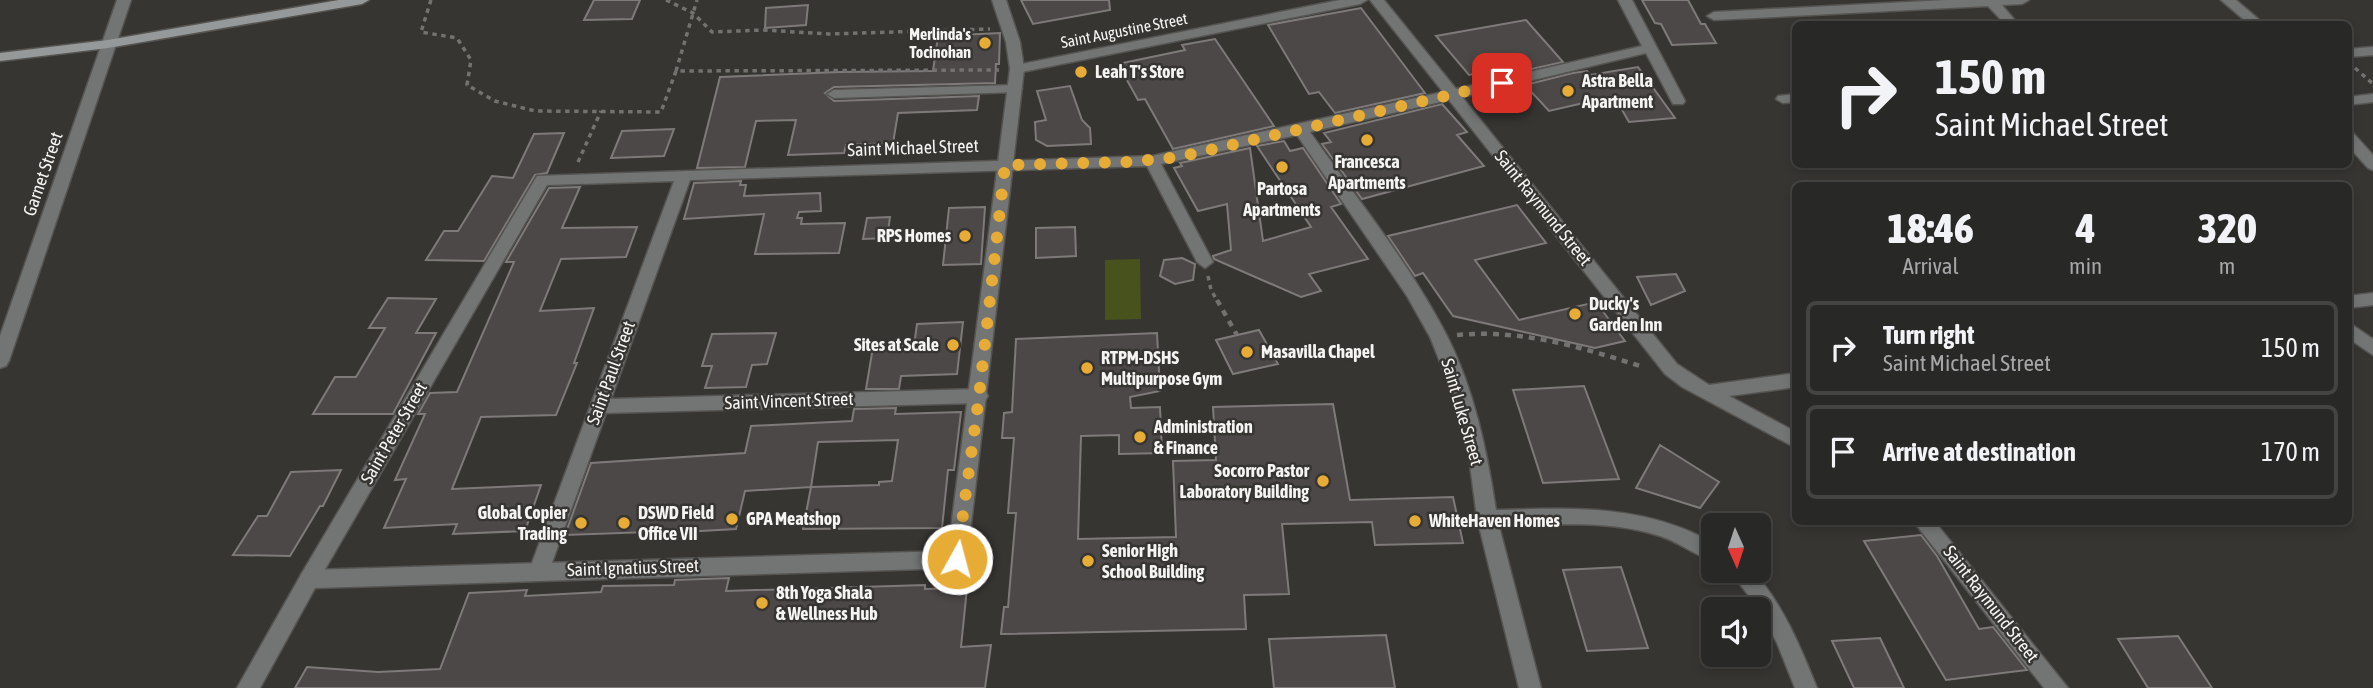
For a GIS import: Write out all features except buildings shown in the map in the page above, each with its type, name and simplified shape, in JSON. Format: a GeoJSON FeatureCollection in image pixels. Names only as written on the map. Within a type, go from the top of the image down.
{"type":"FeatureCollection","features":[{"type":"Feature","properties":{"kind":"main road"},"geometry":{"type":"LineString","coordinates":[[0,57],[108,44],[362,0]]}},
{"type":"Feature","properties":{"kind":"street","name":"Garnet Street"},"geometry":{"type":"LineString","coordinates":[[0,361],[124,0]]}},
{"type":"Feature","properties":{"kind":"street"},"geometry":{"type":"LineString","coordinates":[[979,396],[1017,69],[1009,29],[999,0]]}},
{"type":"Feature","properties":{"kind":"street","name":"Saint Augustine Street"},"geometry":{"type":"LineString","coordinates":[[1017,69],[1360,0]]}},
{"type":"Feature","properties":{"kind":"street","name":"Saint Raymund Street"},"geometry":{"type":"LineString","coordinates":[[1377,0],[1671,369],[1688,382],[1792,440]]}},
{"type":"Feature","properties":{"kind":"street"},"geometry":{"type":"LineString","coordinates":[[1625,0],[1678,101]]}},
{"type":"Feature","properties":{"kind":"street"},"geometry":{"type":"LineString","coordinates":[[1714,16],[2022,0]]}},
{"type":"Feature","properties":{"kind":"street"},"geometry":{"type":"LineString","coordinates":[[2228,0],[2253,21]]}},
{"type":"Feature","properties":{"kind":"street"},"geometry":{"type":"LineString","coordinates":[[1991,1],[2009,21]]}},
{"type":"Feature","properties":{"kind":"street","name":"Saint Michael Street"},"geometry":{"type":"LineString","coordinates":[[542,180],[1152,161],[1301,130],[1650,48]]}},
{"type":"Feature","properties":{"kind":"street"},"geometry":{"type":"LineString","coordinates":[[2352,53],[2373,51]]}},
{"type":"Feature","properties":{"kind":"street"},"geometry":{"type":"LineString","coordinates":[[834,94],[1015,89]]}},
{"type":"Feature","properties":{"kind":"street"},"geometry":{"type":"LineString","coordinates":[[2352,101],[2373,98]]}},
{"type":"Feature","properties":{"kind":"street","name":"Saint Luke Street"},"geometry":{"type":"LineString","coordinates":[[1301,130],[1414,293],[1438,337],[1455,377],[1478,457],[1487,518],[1530,688]]}},
{"type":"Feature","properties":{"kind":"street"},"geometry":{"type":"LineString","coordinates":[[2352,141],[2373,165]]}},
{"type":"Feature","properties":{"kind":"street"},"geometry":{"type":"LineString","coordinates":[[1152,161],[1205,262]]}},
{"type":"Feature","properties":{"kind":"street","name":"Saint Paul Street"},"geometry":{"type":"LineString","coordinates":[[539,571],[684,175]]}},
{"type":"Feature","properties":{"kind":"street","name":"Saint Peter Street"},"geometry":{"type":"LineString","coordinates":[[248,688],[542,180]]}},
{"type":"Feature","properties":{"kind":"street"},"geometry":{"type":"LineString","coordinates":[[2352,302],[2373,299]]}},
{"type":"Feature","properties":{"kind":"street"},"geometry":{"type":"LineString","coordinates":[[2352,331],[2373,349]]}},
{"type":"Feature","properties":{"kind":"street"},"geometry":{"type":"LineString","coordinates":[[1709,392],[1792,381]]}},
{"type":"Feature","properties":{"kind":"street","name":"Saint Vincent Street"},"geometry":{"type":"LineString","coordinates":[[599,406],[979,396]]}},
{"type":"Feature","properties":{"kind":"street","name":"Saint Ignatius Street"},"geometry":{"type":"LineString","coordinates":[[309,579],[957,559],[979,396]]}},
{"type":"Feature","properties":{"kind":"street"},"geometry":{"type":"LineString","coordinates":[[1487,518],[1606,516],[1636,520],[1664,528],[1701,546]]}},
{"type":"Feature","properties":{"kind":"street","name":"Saint Raymund Street"},"geometry":{"type":"LineString","coordinates":[[1926,525],[2057,688]]}},
{"type":"Feature","properties":{"kind":"street"},"geometry":{"type":"LineString","coordinates":[[1752,583],[1782,628],[1806,688]]}},
{"type":"Feature","properties":{"kind":"path"},"geometry":{"type":"LineString","coordinates":[[431,0],[421,32],[457,38],[471,60],[467,85],[495,101],[535,111],[661,112],[697,0]]}},
{"type":"Feature","properties":{"kind":"path"},"geometry":{"type":"LineString","coordinates":[[666,0],[693,13],[712,33],[763,30],[829,34],[1009,29]]}},
{"type":"Feature","properties":{"kind":"path"},"geometry":{"type":"LineString","coordinates":[[2352,66],[2373,84]]}},
{"type":"Feature","properties":{"kind":"path"},"geometry":{"type":"LineString","coordinates":[[676,71],[1017,69]]}},
{"type":"Feature","properties":{"kind":"path"},"geometry":{"type":"LineString","coordinates":[[571,179],[601,111]]}},
{"type":"Feature","properties":{"kind":"path"},"geometry":{"type":"LineString","coordinates":[[1205,262],[1211,290],[1237,335]]}},
{"type":"Feature","properties":{"kind":"path"},"geometry":{"type":"LineString","coordinates":[[1438,337],[1497,331],[1522,334],[1582,346],[1653,370]]}},
{"type":"Feature","properties":{"kind":"green space"},"geometry":{"type":"Polygon","coordinates":[[[1140,259],[1141,319],[1105,320],[1105,260],[1140,259]]]}},
{"type":"Feature","properties":{"kind":"place","name":"Merlinda's Tocinohan"},"geometry":{"type":"Point","coordinates":[985,43]}},
{"type":"Feature","properties":{"kind":"place","name":"Leah T's Store"},"geometry":{"type":"Point","coordinates":[1081,72]}},
{"type":"Feature","properties":{"kind":"place","name":"Astra Bella Apartment"},"geometry":{"type":"Point","coordinates":[1568,91]}},
{"type":"Feature","properties":{"kind":"place","name":"Francesca Apartments"},"geometry":{"type":"Point","coordinates":[1367,140]}},
{"type":"Feature","properties":{"kind":"place","name":"Partosa Apartments"},"geometry":{"type":"Point","coordinates":[1282,167]}},
{"type":"Feature","properties":{"kind":"place","name":"RPS Homes"},"geometry":{"type":"Point","coordinates":[965,236]}},
{"type":"Feature","properties":{"kind":"place","name":"Ducky's Garden Inn"},"geometry":{"type":"Point","coordinates":[1575,314]}},
{"type":"Feature","properties":{"kind":"place","name":"Sites at Scale"},"geometry":{"type":"Point","coordinates":[953,345]}},
{"type":"Feature","properties":{"kind":"place","name":"Masavilla Chapel"},"geometry":{"type":"Point","coordinates":[1247,352]}},
{"type":"Feature","properties":{"kind":"place","name":"RTPM-DSHS Multipurpose Gym"},"geometry":{"type":"Point","coordinates":[1087,368]}},
{"type":"Feature","properties":{"kind":"place","name":"Administration & Finance"},"geometry":{"type":"Point","coordinates":[1140,437]}},
{"type":"Feature","properties":{"kind":"place","name":"Socorro Pastor Laboratory Building"},"geometry":{"type":"Point","coordinates":[1323,481]}},
{"type":"Feature","properties":{"kind":"place","name":"GPA Meatshop"},"geometry":{"type":"Point","coordinates":[732,519]}},
{"type":"Feature","properties":{"kind":"place","name":"WhiteHaven Homes"},"geometry":{"type":"Point","coordinates":[1415,521]}},
{"type":"Feature","properties":{"kind":"place","name":"Global Copier Trading"},"geometry":{"type":"Point","coordinates":[581,523]}},
{"type":"Feature","properties":{"kind":"place","name":"DSWD Field Office VII"},"geometry":{"type":"Point","coordinates":[624,523]}},
{"type":"Feature","properties":{"kind":"place","name":"Senior High School Building"},"geometry":{"type":"Point","coordinates":[1088,561]}},
{"type":"Feature","properties":{"kind":"place","name":"8th Yoga Shala & Wellness Hub"},"geometry":{"type":"Point","coordinates":[762,603]}},
{"type":"Feature","properties":{"kind":"route"},"geometry":{"type":"LineString","coordinates":[[957,559],[979,396],[1005,165],[1152,161],[1179,157],[1502,83]]}}]}
